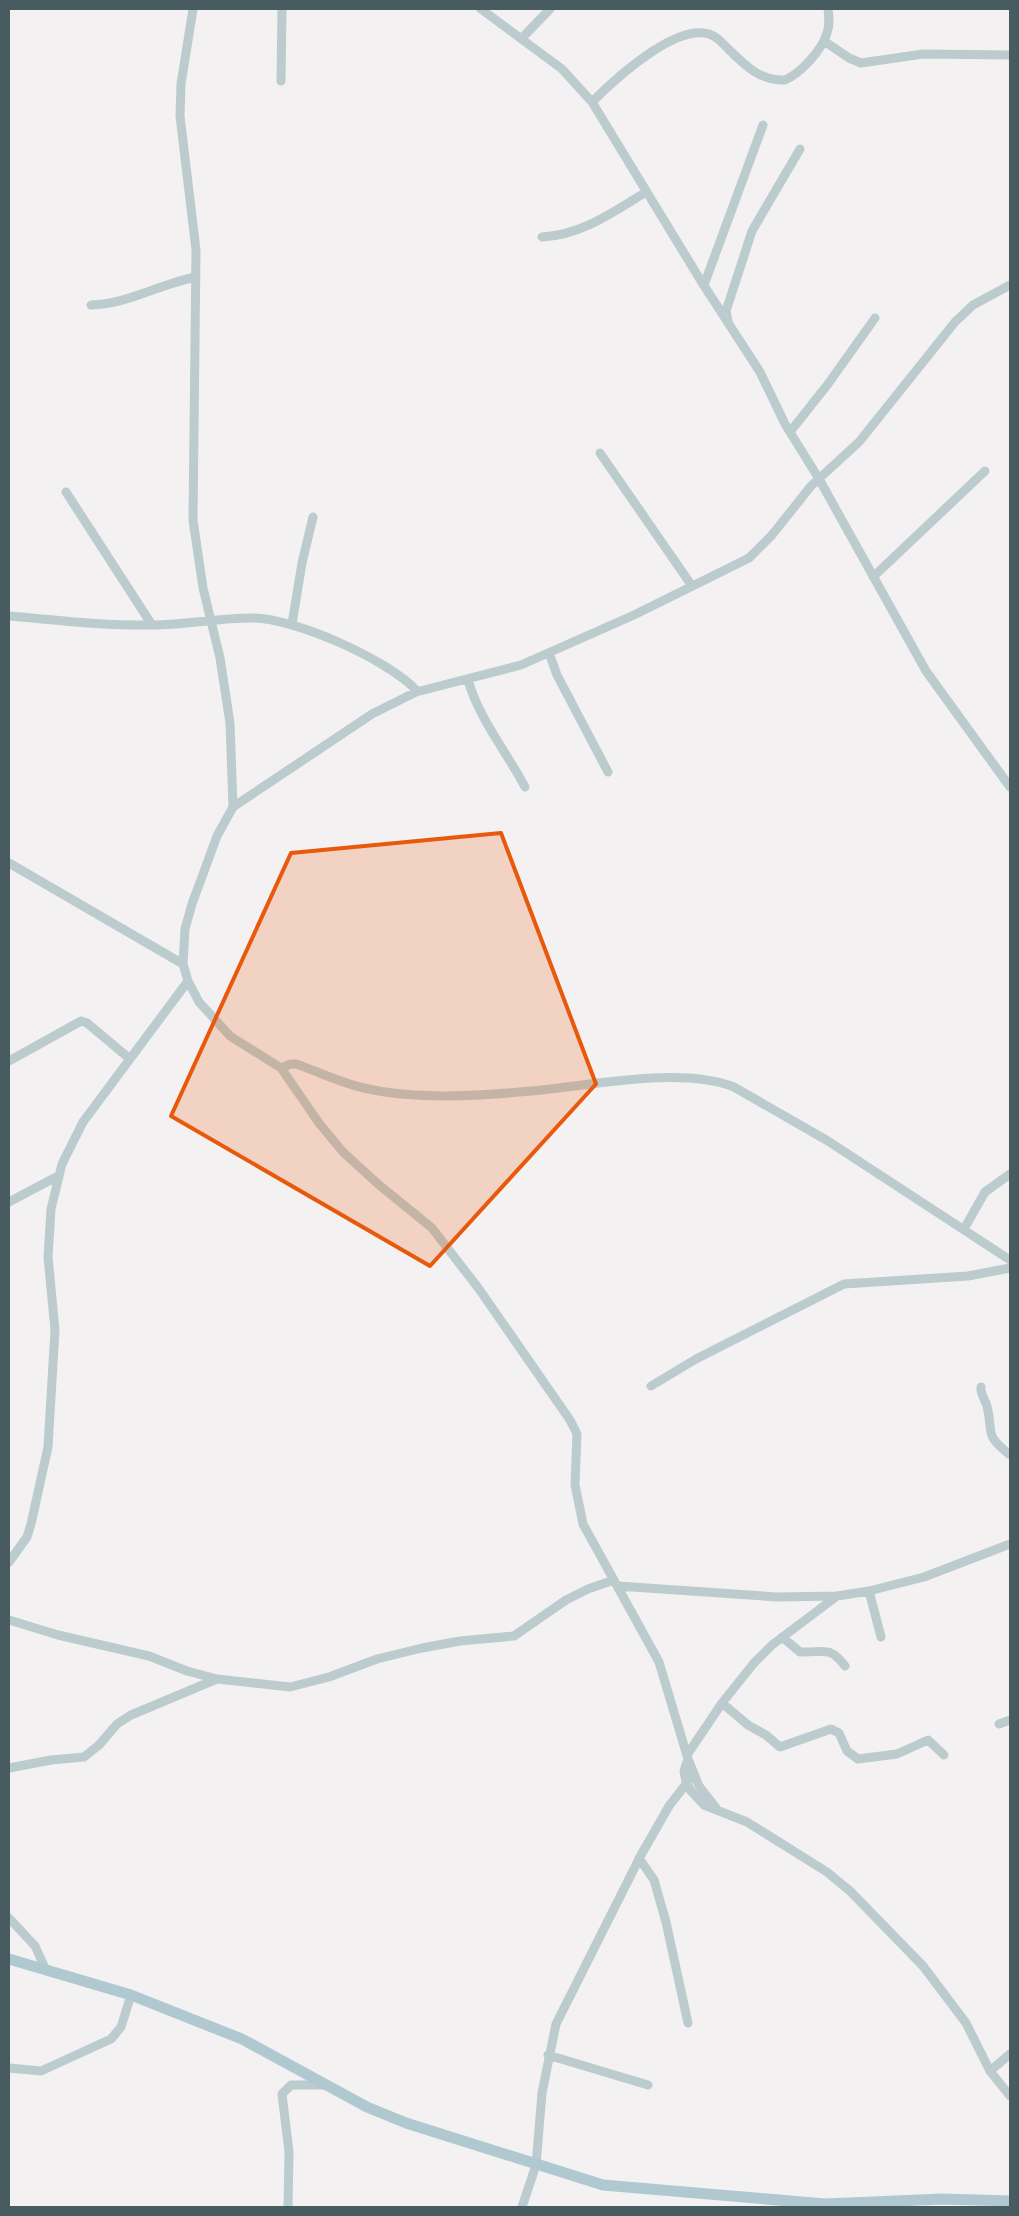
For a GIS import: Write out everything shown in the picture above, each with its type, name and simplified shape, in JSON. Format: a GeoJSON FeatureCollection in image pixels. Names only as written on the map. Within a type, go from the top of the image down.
{"type":"FeatureCollection","features":[{"type":"Feature","properties":{"kind":"main road"},"geometry":{"type":"LineString","coordinates":[[9,1959],[45,1968],[131,1995],[242,2039],[367,2107],[406,2123],[588,2182],[616,2188],[816,2203],[862,2204],[942,2199],[1010,2201]]}},
{"type":"Feature","properties":{"kind":"street"},"geometry":{"type":"LineString","coordinates":[[193,9],[181,84],[180,116],[192,212],[196,277],[193,520],[198,562],[220,658],[230,723],[233,807]]}},
{"type":"Feature","properties":{"kind":"street"},"geometry":{"type":"LineString","coordinates":[[281,81],[282,9]]}},
{"type":"Feature","properties":{"kind":"street"},"geometry":{"type":"LineString","coordinates":[[481,9],[562,69],[592,102],[646,192],[760,372],[790,432],[819,479],[926,671],[1010,787]]}},
{"type":"Feature","properties":{"kind":"street"},"geometry":{"type":"LineString","coordinates":[[522,38],[550,9]]}},
{"type":"Feature","properties":{"kind":"street"},"geometry":{"type":"LineString","coordinates":[[592,102],[654,51],[693,33],[712,36],[747,67],[780,80],[791,78],[824,41],[829,23],[828,9]]}},
{"type":"Feature","properties":{"kind":"street"},"geometry":{"type":"LineString","coordinates":[[824,41],[860,63],[923,54],[1010,55]]}},
{"type":"Feature","properties":{"kind":"street"},"geometry":{"type":"LineString","coordinates":[[704,285],[763,125]]}},
{"type":"Feature","properties":{"kind":"street"},"geometry":{"type":"LineString","coordinates":[[730,326],[726,311],[752,231],[800,149]]}},
{"type":"Feature","properties":{"kind":"street"},"geometry":{"type":"LineString","coordinates":[[542,238],[559,237],[576,232],[646,192]]}},
{"type":"Feature","properties":{"kind":"street"},"geometry":{"type":"LineString","coordinates":[[91,305],[123,302],[164,285],[196,277]]}},
{"type":"Feature","properties":{"kind":"street"},"geometry":{"type":"LineString","coordinates":[[716,1808],[704,1794],[694,1775],[659,1662],[583,1524],[575,1485],[577,1434],[570,1420],[449,1248],[419,1216],[378,1184],[343,1152],[319,1123],[281,1068],[250,1050],[220,1027],[199,1002],[188,981],[183,964],[185,929],[192,904],[217,836],[233,807],[332,739],[393,702],[418,691],[468,680],[521,665],[634,615],[749,558],[772,535],[819,479],[838,464],[859,442],[955,322],[974,305],[1010,285]]}},
{"type":"Feature","properties":{"kind":"street"},"geometry":{"type":"LineString","coordinates":[[790,432],[828,384],[875,318]]}},
{"type":"Feature","properties":{"kind":"street"},"geometry":{"type":"LineString","coordinates":[[600,453],[692,586]]}},
{"type":"Feature","properties":{"kind":"street"},"geometry":{"type":"LineString","coordinates":[[874,577],[985,472]]}},
{"type":"Feature","properties":{"kind":"street"},"geometry":{"type":"LineString","coordinates":[[66,492],[152,626]]}},
{"type":"Feature","properties":{"kind":"street"},"geometry":{"type":"LineString","coordinates":[[292,624],[302,563],[313,517]]}},
{"type":"Feature","properties":{"kind":"street"},"geometry":{"type":"LineString","coordinates":[[9,616],[152,626],[250,618],[292,624],[375,662],[408,681],[418,691]]}},
{"type":"Feature","properties":{"kind":"street"},"geometry":{"type":"LineString","coordinates":[[549,653],[557,675],[608,772]]}},
{"type":"Feature","properties":{"kind":"street"},"geometry":{"type":"LineString","coordinates":[[468,680],[477,705],[510,758],[524,787]]}},
{"type":"Feature","properties":{"kind":"street"},"geometry":{"type":"LineString","coordinates":[[9,863],[183,964]]}},
{"type":"Feature","properties":{"kind":"street"},"geometry":{"type":"LineString","coordinates":[[9,1562],[27,1537],[48,1447],[55,1330],[48,1257],[51,1209],[58,1176],[83,1122],[188,981]]}},
{"type":"Feature","properties":{"kind":"street"},"geometry":{"type":"LineString","coordinates":[[9,1061],[81,1022],[87,1023],[130,1059]]}},
{"type":"Feature","properties":{"kind":"street"},"geometry":{"type":"LineString","coordinates":[[281,1068],[296,1064],[359,1087],[412,1094],[463,1095],[678,1078],[718,1081],[734,1087],[828,1141],[1010,1260]]}},
{"type":"Feature","properties":{"kind":"street"},"geometry":{"type":"LineString","coordinates":[[964,1229],[985,1192],[1010,1174]]}},
{"type":"Feature","properties":{"kind":"street"},"geometry":{"type":"LineString","coordinates":[[9,1202],[58,1176]]}},
{"type":"Feature","properties":{"kind":"street"},"geometry":{"type":"LineString","coordinates":[[651,1386],[690,1363],[844,1284],[968,1276],[1010,1268]]}},
{"type":"Feature","properties":{"kind":"street"},"geometry":{"type":"LineString","coordinates":[[981,1387],[988,1410],[990,1433],[995,1442],[1010,1455]]}},
{"type":"Feature","properties":{"kind":"street"},"geometry":{"type":"LineString","coordinates":[[9,1620],[58,1635],[149,1656],[187,1671],[218,1679],[290,1687],[330,1678],[377,1660],[422,1648],[460,1641],[514,1636],[566,1600],[588,1589],[616,1583],[777,1597],[837,1596],[869,1591],[924,1577],[1010,1544]]}},
{"type":"Feature","properties":{"kind":"street"},"geometry":{"type":"LineString","coordinates":[[869,1591],[881,1638]]}},
{"type":"Feature","properties":{"kind":"street"},"geometry":{"type":"LineString","coordinates":[[837,1596],[782,1637],[754,1663],[722,1703],[688,1757],[684,1771],[686,1782],[691,1791],[704,1805],[716,1808],[747,1822],[804,1857],[850,1891],[923,1966],[946,1993],[966,2023],[990,2071],[1010,2096]]}},
{"type":"Feature","properties":{"kind":"street"},"geometry":{"type":"LineString","coordinates":[[782,1637],[800,1652],[835,1653],[845,1666]]}},
{"type":"Feature","properties":{"kind":"street"},"geometry":{"type":"LineString","coordinates":[[9,1768],[51,1760],[84,1757],[99,1746],[117,1724],[131,1715],[218,1679]]}},
{"type":"Feature","properties":{"kind":"street"},"geometry":{"type":"LineString","coordinates":[[722,1703],[748,1725],[770,1738],[780,1747],[832,1729],[839,1733],[847,1751],[858,1759],[897,1754],[928,1740],[944,1755]]}},
{"type":"Feature","properties":{"kind":"street"},"geometry":{"type":"LineString","coordinates":[[999,1724],[1010,1720]]}},
{"type":"Feature","properties":{"kind":"street"},"geometry":{"type":"LineString","coordinates":[[522,2207],[536,2165],[542,2093],[548,2054],[556,2024],[571,1990],[639,1858],[686,1782],[694,1775]]}},
{"type":"Feature","properties":{"kind":"street"},"geometry":{"type":"LineString","coordinates":[[639,1858],[654,1880],[666,1922],[688,2023]]}},
{"type":"Feature","properties":{"kind":"street"},"geometry":{"type":"LineString","coordinates":[[9,1918],[35,1946],[45,1968]]}},
{"type":"Feature","properties":{"kind":"street"},"geometry":{"type":"LineString","coordinates":[[9,2068],[41,2071],[111,2039],[121,2027],[131,1995]]}},
{"type":"Feature","properties":{"kind":"street"},"geometry":{"type":"LineString","coordinates":[[548,2054],[648,2085]]}},
{"type":"Feature","properties":{"kind":"street"},"geometry":{"type":"LineString","coordinates":[[990,2071],[1010,2054]]}},
{"type":"Feature","properties":{"kind":"street"},"geometry":{"type":"LineString","coordinates":[[288,2207],[289,2152],[282,2094],[291,2084],[326,2085]]}},
{"type":"Feature","properties":{"kind":"highlighted area"},"geometry":{"type":"Polygon","coordinates":[[[501,833],[596,1084],[430,1266],[171,1116],[291,853],[501,833]]]}}]}
